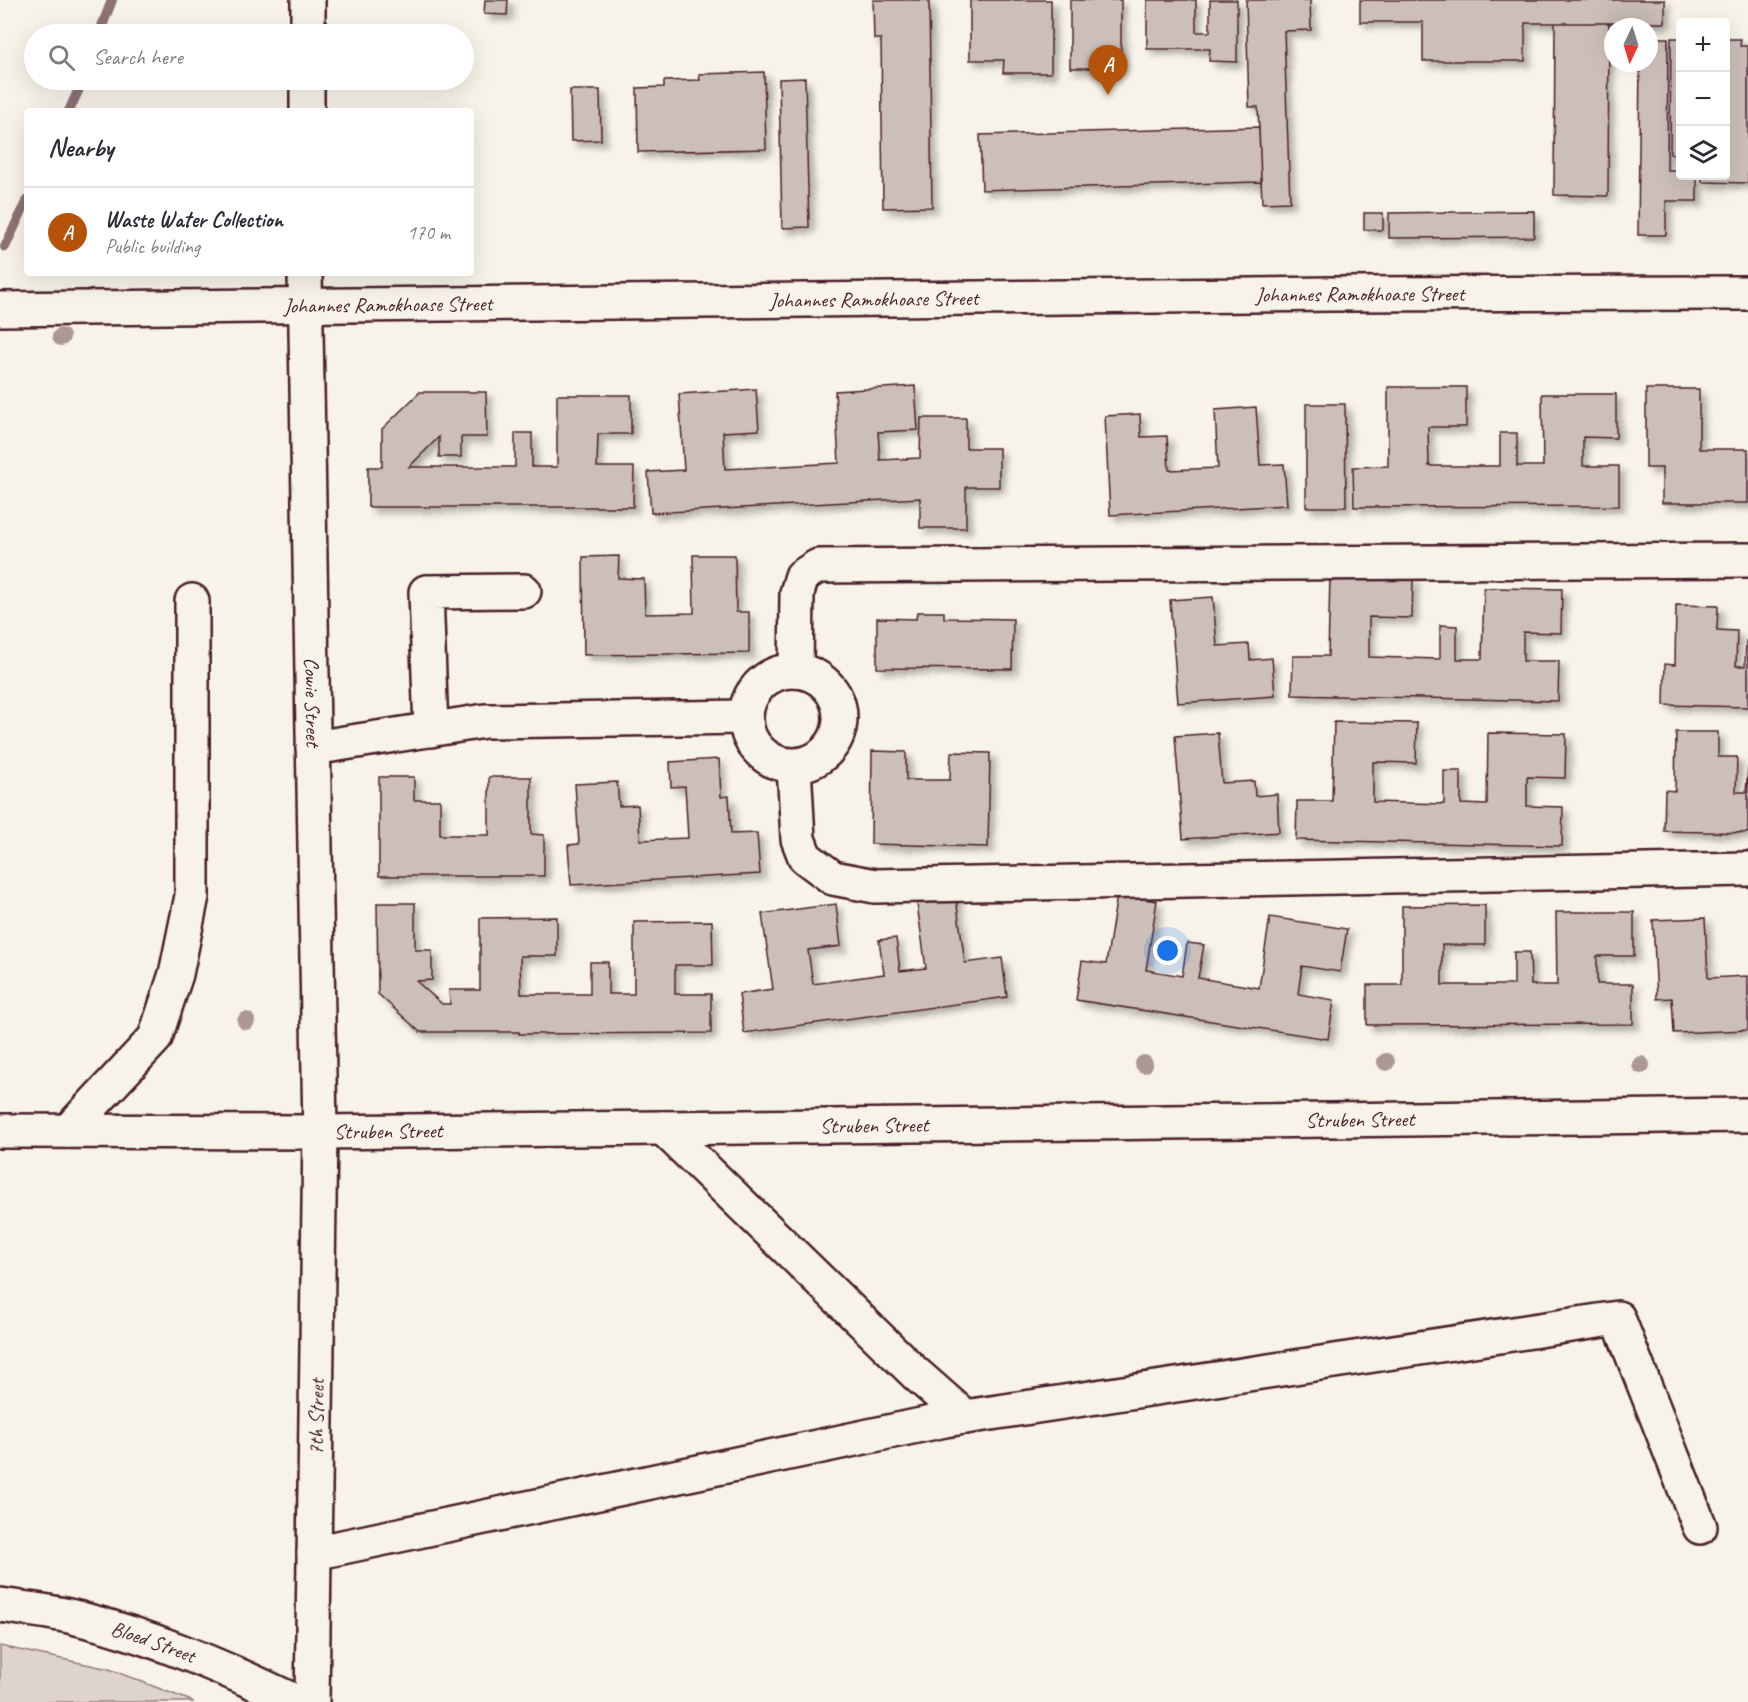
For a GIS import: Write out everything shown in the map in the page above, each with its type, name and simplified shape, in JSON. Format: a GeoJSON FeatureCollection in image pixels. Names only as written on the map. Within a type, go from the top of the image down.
{"type":"FeatureCollection","features":[{"type":"Feature","properties":{"kind":"street"},"geometry":{"type":"LineString","coordinates":[[308,0],[308,24]]}},
{"type":"Feature","properties":{"kind":"street"},"geometry":{"type":"LineString","coordinates":[[307,90],[307,108]]}},
{"type":"Feature","properties":{"kind":"street","name":"Cowie Street"},"geometry":{"type":"LineString","coordinates":[[305,276],[320,1132]]}},
{"type":"Feature","properties":{"kind":"street","name":"Johannes Ramokhoase Street"},"geometry":{"type":"LineString","coordinates":[[0,309],[1332,294],[1748,293]]}},
{"type":"Feature","properties":{"kind":"street"},"geometry":{"type":"LineString","coordinates":[[796,670],[797,593],[802,576],[818,566],[1748,560]]}},
{"type":"Feature","properties":{"kind":"street"},"geometry":{"type":"LineString","coordinates":[[431,730],[426,592],[524,591]]}},
{"type":"Feature","properties":{"kind":"street"},"geometry":{"type":"LineString","coordinates":[[68,1131],[155,1038],[176,974],[192,896],[192,601]]}},
{"type":"Feature","properties":{"kind":"street"},"geometry":{"type":"LineString","coordinates":[[796,670],[812,674],[825,683],[836,696],[841,711],[840,728],[834,743],[824,755],[810,763],[794,766],[778,764],[765,757],[754,746],[747,732],[746,717],[748,702],[767,678],[781,672],[796,670]]}},
{"type":"Feature","properties":{"kind":"street"},"geometry":{"type":"LineString","coordinates":[[313,748],[485,721],[746,717]]}},
{"type":"Feature","properties":{"kind":"street"},"geometry":{"type":"LineString","coordinates":[[794,766],[798,839],[805,858],[833,878],[875,886],[1748,869]]}},
{"type":"Feature","properties":{"kind":"street","name":"Struben Street"},"geometry":{"type":"LineString","coordinates":[[0,1131],[320,1132],[1748,1115]]}},
{"type":"Feature","properties":{"kind":"street"},"geometry":{"type":"LineString","coordinates":[[663,1128],[915,1373],[965,1417]]}},
{"type":"Feature","properties":{"kind":"street","name":"7th Street"},"geometry":{"type":"LineString","coordinates":[[312,1702],[320,1132]]}},
{"type":"Feature","properties":{"kind":"street"},"geometry":{"type":"LineString","coordinates":[[314,1553],[965,1417],[1618,1318],[1700,1527]]}},
{"type":"Feature","properties":{"kind":"street","name":"Bloed Street"},"geometry":{"type":"LineString","coordinates":[[0,1605],[76,1617],[124,1631],[188,1653],[296,1702]]}},
{"type":"Feature","properties":{"kind":"shaded area"},"geometry":{"type":"Polygon","coordinates":[[[0,1646],[109,1669],[194,1702],[0,1702],[0,1646]]]}},
{"type":"Feature","properties":{"kind":"building"},"geometry":{"type":"Polygon","coordinates":[[[485,0],[508,0],[507,15],[484,14],[485,0]]]}},
{"type":"Feature","properties":{"kind":"building"},"geometry":{"type":"Polygon","coordinates":[[[873,0],[929,0],[932,207],[883,208],[881,39],[874,39],[873,0]]]}},
{"type":"Feature","properties":{"kind":"building"},"geometry":{"type":"Polygon","coordinates":[[[970,0],[1051,0],[1051,73],[1003,73],[1004,60],[970,60],[970,0]]]}},
{"type":"Feature","properties":{"kind":"building"},"geometry":{"type":"Polygon","coordinates":[[[1070,0],[1121,0],[1121,68],[1070,68],[1070,0]]]}},
{"type":"Feature","properties":{"kind":"building"},"geometry":{"type":"Polygon","coordinates":[[[1147,0],[1196,0],[1196,32],[1210,32],[1210,0],[1237,0],[1237,62],[1209,61],[1210,49],[1147,49],[1147,0]]]}},
{"type":"Feature","properties":{"kind":"building"},"geometry":{"type":"Polygon","coordinates":[[[1246,0],[1310,0],[1311,30],[1284,31],[1290,202],[1262,203],[1258,107],[1249,107],[1246,0]]]}},
{"type":"Feature","properties":{"kind":"building"},"geometry":{"type":"Polygon","coordinates":[[[1360,0],[1665,0],[1665,23],[1658,23],[1658,18],[1604,18],[1604,23],[1525,23],[1525,61],[1423,61],[1423,22],[1360,22],[1360,0]]]}},
{"type":"Feature","properties":{"kind":"building"},"geometry":{"type":"Polygon","coordinates":[[[1555,23],[1604,23],[1604,72],[1609,72],[1608,196],[1554,195],[1555,23]]]}},
{"type":"Feature","properties":{"kind":"building"},"geometry":{"type":"Polygon","coordinates":[[[1658,38],[1668,38],[1667,170],[1676,170],[1676,180],[1697,180],[1697,201],[1666,201],[1666,235],[1638,235],[1640,72],[1658,72],[1658,38]]]}},
{"type":"Feature","properties":{"kind":"building"},"geometry":{"type":"Polygon","coordinates":[[[1671,38],[1676,38],[1676,154],[1670,154],[1671,38]]]}},
{"type":"Feature","properties":{"kind":"building"},"geometry":{"type":"Polygon","coordinates":[[[1730,39],[1741,39],[1740,46],[1748,46],[1748,183],[1702,182],[1702,180],[1730,180],[1730,39]]]}},
{"type":"Feature","properties":{"kind":"building"},"geometry":{"type":"Polygon","coordinates":[[[764,72],[766,149],[638,152],[637,88],[664,87],[664,81],[700,80],[699,74],[764,72]]]}},
{"type":"Feature","properties":{"kind":"building"},"geometry":{"type":"Polygon","coordinates":[[[805,78],[809,227],[782,228],[779,79],[805,78]]]}},
{"type":"Feature","properties":{"kind":"building"},"geometry":{"type":"Polygon","coordinates":[[[570,90],[600,90],[601,140],[571,141],[570,90]]]}},
{"type":"Feature","properties":{"kind":"building"},"geometry":{"type":"Polygon","coordinates":[[[1259,127],[1261,182],[982,190],[980,135],[1259,127]]]}},
{"type":"Feature","properties":{"kind":"building"},"geometry":{"type":"Polygon","coordinates":[[[1534,211],[1534,237],[1389,238],[1389,213],[1534,211]]]}},
{"type":"Feature","properties":{"kind":"building"},"geometry":{"type":"Polygon","coordinates":[[[1364,213],[1383,213],[1383,230],[1364,230],[1364,213]]]}},
{"type":"Feature","properties":{"kind":"building"},"geometry":{"type":"Polygon","coordinates":[[[915,386],[918,430],[878,432],[880,460],[920,458],[921,418],[966,418],[966,448],[999,448],[999,487],[966,487],[966,528],[920,528],[920,498],[651,513],[648,472],[684,470],[679,394],[756,389],[759,430],[723,432],[725,469],[839,463],[835,391],[915,386]]]}},
{"type":"Feature","properties":{"kind":"building"},"geometry":{"type":"Polygon","coordinates":[[[1388,387],[1466,387],[1466,427],[1428,427],[1429,466],[1500,466],[1500,433],[1517,433],[1517,466],[1543,466],[1542,394],[1616,394],[1616,438],[1583,437],[1583,466],[1619,466],[1619,506],[1354,507],[1353,467],[1388,466],[1388,387]]]}},
{"type":"Feature","properties":{"kind":"building"},"geometry":{"type":"Polygon","coordinates":[[[1646,389],[1699,389],[1699,449],[1748,449],[1748,503],[1662,503],[1662,468],[1646,468],[1646,389]]]}},
{"type":"Feature","properties":{"kind":"building"},"geometry":{"type":"Polygon","coordinates":[[[420,392],[486,392],[487,437],[461,437],[461,457],[439,457],[439,437],[409,467],[515,467],[515,433],[532,433],[532,467],[557,467],[557,395],[631,395],[631,434],[598,434],[597,467],[634,467],[633,507],[368,507],[368,467],[382,467],[382,429],[420,392]]]}},
{"type":"Feature","properties":{"kind":"building"},"geometry":{"type":"Polygon","coordinates":[[[1306,404],[1345,404],[1346,507],[1306,507],[1306,404]]]}},
{"type":"Feature","properties":{"kind":"building"},"geometry":{"type":"Polygon","coordinates":[[[1256,407],[1260,465],[1284,464],[1287,505],[1110,515],[1105,416],[1140,414],[1141,437],[1167,436],[1169,470],[1218,468],[1215,410],[1256,407]]]}},
{"type":"Feature","properties":{"kind":"building"},"geometry":{"type":"Polygon","coordinates":[[[693,555],[735,555],[736,612],[749,612],[749,653],[584,655],[583,557],[619,556],[618,578],[644,579],[645,614],[694,613],[693,555]]]}},
{"type":"Feature","properties":{"kind":"building"},"geometry":{"type":"Polygon","coordinates":[[[1330,577],[1413,578],[1412,618],[1369,617],[1369,657],[1440,659],[1440,625],[1457,626],[1457,659],[1482,659],[1484,588],[1562,589],[1561,633],[1523,632],[1523,661],[1559,661],[1558,701],[1292,695],[1293,656],[1328,656],[1330,577]]]}},
{"type":"Feature","properties":{"kind":"building"},"geometry":{"type":"Polygon","coordinates":[[[1213,597],[1217,646],[1249,644],[1250,660],[1272,658],[1275,696],[1178,703],[1170,600],[1213,597]]]}},
{"type":"Feature","properties":{"kind":"building"},"geometry":{"type":"Polygon","coordinates":[[[1676,605],[1718,606],[1717,630],[1737,631],[1736,666],[1745,666],[1746,641],[1748,641],[1748,707],[1664,705],[1665,664],[1675,665],[1676,605]]]}},
{"type":"Feature","properties":{"kind":"building"},"geometry":{"type":"Polygon","coordinates":[[[917,612],[944,612],[944,618],[1013,619],[1012,669],[877,668],[877,618],[916,619],[917,612]]]}},
{"type":"Feature","properties":{"kind":"building"},"geometry":{"type":"Polygon","coordinates":[[[1334,722],[1417,723],[1416,763],[1373,762],[1373,802],[1444,804],[1444,771],[1461,771],[1461,804],[1487,805],[1488,733],[1566,734],[1565,778],[1527,777],[1527,806],[1563,807],[1562,846],[1296,840],[1297,801],[1332,801],[1334,722]]]}},
{"type":"Feature","properties":{"kind":"building"},"geometry":{"type":"Polygon","coordinates":[[[1676,732],[1718,732],[1718,757],[1737,757],[1736,792],[1746,792],[1748,767],[1748,833],[1664,831],[1665,790],[1675,791],[1676,732]]]}},
{"type":"Feature","properties":{"kind":"building"},"geometry":{"type":"Polygon","coordinates":[[[1218,733],[1222,783],[1254,781],[1255,796],[1277,794],[1279,832],[1183,839],[1175,736],[1218,733]]]}},
{"type":"Feature","properties":{"kind":"building"},"geometry":{"type":"Polygon","coordinates":[[[872,751],[906,752],[906,780],[950,780],[951,752],[990,753],[988,847],[871,844],[872,751]]]}},
{"type":"Feature","properties":{"kind":"building"},"geometry":{"type":"Polygon","coordinates":[[[719,759],[721,797],[729,796],[731,834],[757,833],[760,874],[571,885],[568,845],[579,844],[575,784],[617,782],[619,806],[638,805],[640,840],[688,838],[685,786],[671,787],[670,762],[719,759]]]}},
{"type":"Feature","properties":{"kind":"building"},"geometry":{"type":"Polygon","coordinates":[[[379,777],[414,777],[414,800],[440,800],[440,835],[489,835],[489,777],[531,777],[531,834],[544,835],[544,876],[379,876],[379,777]]]}},
{"type":"Feature","properties":{"kind":"building"},"geometry":{"type":"Polygon","coordinates":[[[955,891],[965,963],[1002,958],[1007,997],[744,1033],[739,994],[773,989],[762,914],[836,904],[841,946],[808,950],[813,984],[884,974],[879,940],[896,938],[900,971],[926,968],[916,897],[955,891]]]}},
{"type":"Feature","properties":{"kind":"building"},"geometry":{"type":"Polygon","coordinates":[[[1117,895],[1157,901],[1146,970],[1182,976],[1187,943],[1204,945],[1198,978],[1259,988],[1270,917],[1347,929],[1340,972],[1302,966],[1298,994],[1334,1000],[1328,1039],[1076,1000],[1082,961],[1106,964],[1117,895]]]}},
{"type":"Feature","properties":{"kind":"building"},"geometry":{"type":"Polygon","coordinates":[[[377,903],[415,903],[415,950],[432,950],[432,980],[416,981],[442,1004],[450,1004],[449,990],[480,990],[480,918],[557,917],[557,956],[520,956],[521,994],[590,994],[590,962],[608,962],[608,994],[634,994],[634,922],[712,921],[713,965],[675,965],[675,994],[711,994],[711,1033],[420,1032],[378,994],[377,903]]]}},
{"type":"Feature","properties":{"kind":"building"},"geometry":{"type":"Polygon","coordinates":[[[1485,905],[1485,945],[1442,945],[1442,985],[1514,985],[1514,952],[1530,952],[1531,985],[1557,985],[1556,912],[1634,912],[1634,956],[1597,956],[1597,984],[1633,984],[1633,1024],[1367,1025],[1367,985],[1402,985],[1402,906],[1485,905]]]}},
{"type":"Feature","properties":{"kind":"building"},"geometry":{"type":"Polygon","coordinates":[[[1705,918],[1708,978],[1748,976],[1748,1030],[1674,1033],[1672,998],[1657,999],[1653,920],[1705,918]]]}},
{"type":"Feature","properties":{"kind":"waterway"},"geometry":{"type":"LineString","coordinates":[[103,24],[112,0]]}},
{"type":"Feature","properties":{"kind":"waterway"},"geometry":{"type":"LineString","coordinates":[[70,108],[78,90]]}},
{"type":"Feature","properties":{"kind":"waterway"},"geometry":{"type":"LineString","coordinates":[[5,247],[24,206]]}},
{"type":"Feature","properties":{"kind":"place","name":"Waste Water Collection"},"geometry":{"type":"Point","coordinates":[1108,95]}}]}
